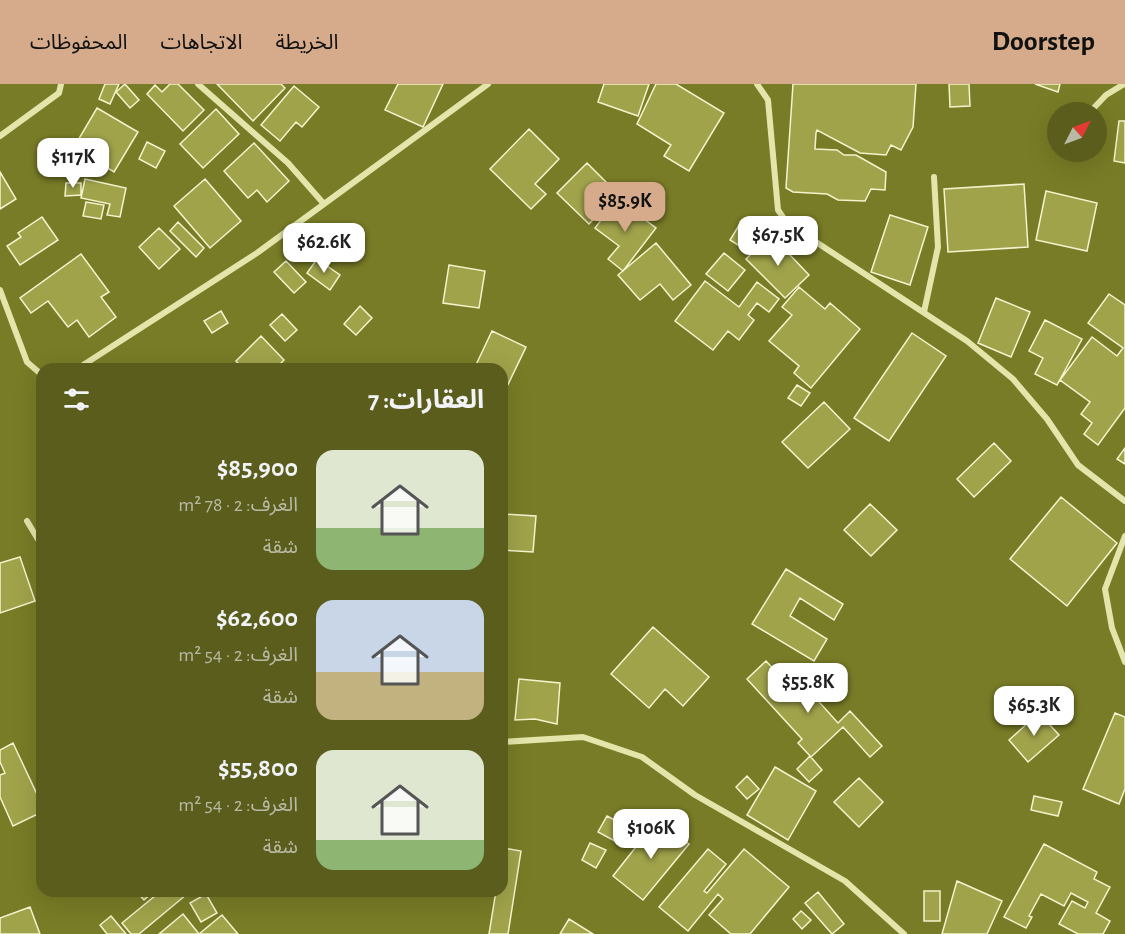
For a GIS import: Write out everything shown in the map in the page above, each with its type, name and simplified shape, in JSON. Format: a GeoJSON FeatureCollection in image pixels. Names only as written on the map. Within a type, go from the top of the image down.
{"type":"FeatureCollection","features":[{"type":"Feature","properties":{"kind":"street"},"geometry":{"type":"LineString","coordinates":[[0,136],[59,93],[61,84]]}},
{"type":"Feature","properties":{"kind":"street"},"geometry":{"type":"LineString","coordinates":[[198,84],[288,163],[324,204]]}},
{"type":"Feature","properties":{"kind":"street"},"geometry":{"type":"LineString","coordinates":[[85,363],[257,253],[488,84]]}},
{"type":"Feature","properties":{"kind":"street"},"geometry":{"type":"LineString","coordinates":[[757,84],[768,100],[778,210],[787,223],[967,341],[1012,379],[1047,419],[1078,465],[1125,501]]}},
{"type":"Feature","properties":{"kind":"street"},"geometry":{"type":"LineString","coordinates":[[1099,102],[1124,84]]}},
{"type":"Feature","properties":{"kind":"street"},"geometry":{"type":"LineString","coordinates":[[924,312],[938,247],[934,177]]}},
{"type":"Feature","properties":{"kind":"street"},"geometry":{"type":"LineString","coordinates":[[0,290],[27,362],[36,370]]}},
{"type":"Feature","properties":{"kind":"street"},"geometry":{"type":"LineString","coordinates":[[27,521],[36,536]]}},
{"type":"Feature","properties":{"kind":"street"},"geometry":{"type":"LineString","coordinates":[[1125,536],[1105,589],[1112,628],[1125,662]]}},
{"type":"Feature","properties":{"kind":"street"},"geometry":{"type":"LineString","coordinates":[[508,742],[583,738],[642,757],[695,795],[845,881],[904,934]]}},
{"type":"Feature","properties":{"kind":"building"},"geometry":{"type":"Polygon","coordinates":[[[105,84],[119,84],[110,104],[99,99],[105,84]]]}},
{"type":"Feature","properties":{"kind":"building"},"geometry":{"type":"Polygon","coordinates":[[[125,84],[139,100],[130,108],[116,92],[125,84]]]}},
{"type":"Feature","properties":{"kind":"building"},"geometry":{"type":"Polygon","coordinates":[[[170,84],[178,84],[204,110],[183,131],[147,94],[155,85],[162,92],[170,84]]]}},
{"type":"Feature","properties":{"kind":"building"},"geometry":{"type":"Polygon","coordinates":[[[217,84],[281,84],[285,88],[253,121],[217,84]]]}},
{"type":"Feature","properties":{"kind":"building"},"geometry":{"type":"Polygon","coordinates":[[[398,84],[443,84],[423,127],[385,110],[398,84]]]}},
{"type":"Feature","properties":{"kind":"building"},"geometry":{"type":"Polygon","coordinates":[[[604,84],[649,84],[638,116],[598,102],[604,84]]]}},
{"type":"Feature","properties":{"kind":"building"},"geometry":{"type":"Polygon","coordinates":[[[656,84],[676,84],[724,113],[689,171],[664,156],[671,145],[637,124],[656,84]]]}},
{"type":"Feature","properties":{"kind":"building"},"geometry":{"type":"Polygon","coordinates":[[[793,84],[916,84],[913,127],[901,150],[891,145],[886,155],[860,153],[817,130],[816,133],[815,149],[837,150],[844,155],[856,155],[886,172],[885,190],[871,189],[865,201],[838,200],[827,194],[793,192],[786,188],[793,84]]]}},
{"type":"Feature","properties":{"kind":"building"},"geometry":{"type":"Polygon","coordinates":[[[949,84],[969,84],[970,106],[950,107],[949,84]]]}},
{"type":"Feature","properties":{"kind":"building"},"geometry":{"type":"Polygon","coordinates":[[[1035,84],[1060,84],[1058,92],[1035,84]]]}},
{"type":"Feature","properties":{"kind":"building"},"geometry":{"type":"Polygon","coordinates":[[[294,86],[319,107],[302,127],[296,122],[280,141],[261,125],[294,86]]]}},
{"type":"Feature","properties":{"kind":"building"},"geometry":{"type":"Polygon","coordinates":[[[97,108],[138,132],[114,172],[74,147],[97,108]]]}},
{"type":"Feature","properties":{"kind":"building"},"geometry":{"type":"Polygon","coordinates":[[[216,109],[239,134],[203,168],[180,144],[216,109]]]}},
{"type":"Feature","properties":{"kind":"building"},"geometry":{"type":"Polygon","coordinates":[[[1119,121],[1125,121],[1125,163],[1114,161],[1119,121]]]}},
{"type":"Feature","properties":{"kind":"building"},"geometry":{"type":"Polygon","coordinates":[[[529,129],[559,159],[535,184],[546,194],[531,209],[490,169],[529,129]]]}},
{"type":"Feature","properties":{"kind":"building"},"geometry":{"type":"Polygon","coordinates":[[[147,142],[165,151],[156,168],[139,159],[147,142]]]}},
{"type":"Feature","properties":{"kind":"building"},"geometry":{"type":"Polygon","coordinates":[[[254,143],[289,181],[267,202],[257,190],[248,198],[224,171],[254,143]]]}},
{"type":"Feature","properties":{"kind":"building"},"geometry":{"type":"Polygon","coordinates":[[[587,163],[618,194],[589,224],[557,193],[587,163]]]}},
{"type":"Feature","properties":{"kind":"building"},"geometry":{"type":"Polygon","coordinates":[[[0,172],[16,199],[0,209],[0,172]]]}},
{"type":"Feature","properties":{"kind":"building"},"geometry":{"type":"Polygon","coordinates":[[[85,179],[126,188],[120,217],[107,215],[110,204],[81,198],[85,179]]]}},
{"type":"Feature","properties":{"kind":"building"},"geometry":{"type":"Polygon","coordinates":[[[205,179],[241,221],[210,248],[174,206],[205,179]]]}},
{"type":"Feature","properties":{"kind":"building"},"geometry":{"type":"Polygon","coordinates":[[[66,183],[81,183],[81,195],[65,196],[66,183]]]}},
{"type":"Feature","properties":{"kind":"building"},"geometry":{"type":"Polygon","coordinates":[[[1024,184],[1028,247],[948,252],[944,189],[1024,184]]]}},
{"type":"Feature","properties":{"kind":"building"},"geometry":{"type":"Polygon","coordinates":[[[1046,191],[1097,203],[1087,251],[1036,240],[1046,191]]]}},
{"type":"Feature","properties":{"kind":"building"},"geometry":{"type":"Polygon","coordinates":[[[617,199],[656,228],[623,271],[608,259],[619,246],[595,228],[617,199]]]}},
{"type":"Feature","properties":{"kind":"building"},"geometry":{"type":"Polygon","coordinates":[[[86,202],[104,205],[101,219],[83,216],[86,202]]]}},
{"type":"Feature","properties":{"kind":"building"},"geometry":{"type":"Polygon","coordinates":[[[890,215],[928,227],[910,285],[871,272],[890,215]]]}},
{"type":"Feature","properties":{"kind":"building"},"geometry":{"type":"Polygon","coordinates":[[[42,217],[58,240],[20,265],[7,246],[21,237],[18,233],[42,217]]]}},
{"type":"Feature","properties":{"kind":"building"},"geometry":{"type":"Polygon","coordinates":[[[178,222],[204,248],[196,257],[170,231],[178,222]]]}},
{"type":"Feature","properties":{"kind":"building"},"geometry":{"type":"Polygon","coordinates":[[[741,222],[757,232],[746,250],[730,240],[741,222]]]}},
{"type":"Feature","properties":{"kind":"building"},"geometry":{"type":"Polygon","coordinates":[[[159,228],[180,249],[159,269],[139,247],[159,228]]]}},
{"type":"Feature","properties":{"kind":"building"},"geometry":{"type":"Polygon","coordinates":[[[771,235],[809,275],[785,298],[746,259],[771,235]]]}},
{"type":"Feature","properties":{"kind":"building"},"geometry":{"type":"Polygon","coordinates":[[[656,243],[691,285],[673,300],[660,284],[640,300],[618,275],[656,243]]]}},
{"type":"Feature","properties":{"kind":"building"},"geometry":{"type":"Polygon","coordinates":[[[724,253],[745,270],[728,291],[706,274],[724,253]]]}},
{"type":"Feature","properties":{"kind":"building"},"geometry":{"type":"Polygon","coordinates":[[[81,254],[109,292],[101,297],[116,317],[89,337],[77,320],[68,327],[48,301],[31,313],[20,298],[81,254]]]}},
{"type":"Feature","properties":{"kind":"building"},"geometry":{"type":"Polygon","coordinates":[[[317,259],[340,275],[330,290],[307,273],[317,259]]]}},
{"type":"Feature","properties":{"kind":"building"},"geometry":{"type":"Polygon","coordinates":[[[286,261],[306,282],[294,293],[274,272],[286,261]]]}},
{"type":"Feature","properties":{"kind":"building"},"geometry":{"type":"Polygon","coordinates":[[[449,265],[485,271],[479,308],[443,303],[449,265]]]}},
{"type":"Feature","properties":{"kind":"building"},"geometry":{"type":"Polygon","coordinates":[[[705,281],[739,307],[757,282],[779,299],[769,312],[757,303],[748,315],[754,320],[739,340],[728,331],[713,350],[675,321],[705,281]]]}},
{"type":"Feature","properties":{"kind":"building"},"geometry":{"type":"Polygon","coordinates":[[[799,287],[825,309],[830,303],[860,329],[811,388],[794,373],[799,366],[769,341],[792,315],[782,307],[799,287]]]}},
{"type":"Feature","properties":{"kind":"building"},"geometry":{"type":"Polygon","coordinates":[[[1109,294],[1125,305],[1125,408],[1098,445],[1084,434],[1092,423],[1081,414],[1090,402],[1060,380],[1092,337],[1117,356],[1123,348],[1088,323],[1109,294]]]}},
{"type":"Feature","properties":{"kind":"building"},"geometry":{"type":"Polygon","coordinates":[[[996,298],[1030,312],[1011,357],[978,343],[996,298]]]}},
{"type":"Feature","properties":{"kind":"building"},"geometry":{"type":"Polygon","coordinates":[[[360,306],[372,318],[356,335],[344,324],[360,306]]]}},
{"type":"Feature","properties":{"kind":"building"},"geometry":{"type":"Polygon","coordinates":[[[221,311],[228,323],[212,333],[204,321],[221,311]]]}},
{"type":"Feature","properties":{"kind":"building"},"geometry":{"type":"Polygon","coordinates":[[[282,314],[297,330],[285,341],[270,325],[282,314]]]}},
{"type":"Feature","properties":{"kind":"building"},"geometry":{"type":"Polygon","coordinates":[[[1045,320],[1082,339],[1057,385],[1035,374],[1043,358],[1029,351],[1045,320]]]}},
{"type":"Feature","properties":{"kind":"building"},"geometry":{"type":"Polygon","coordinates":[[[492,331],[526,347],[508,384],[508,363],[477,363],[492,331]]]}},
{"type":"Feature","properties":{"kind":"building"},"geometry":{"type":"Polygon","coordinates":[[[912,333],[946,356],[889,441],[854,418],[912,333]]]}},
{"type":"Feature","properties":{"kind":"building"},"geometry":{"type":"Polygon","coordinates":[[[261,336],[284,360],[281,363],[238,363],[236,361],[261,336]]]}},
{"type":"Feature","properties":{"kind":"building"},"geometry":{"type":"Polygon","coordinates":[[[797,385],[810,393],[801,406],[788,398],[797,385]]]}},
{"type":"Feature","properties":{"kind":"building"},"geometry":{"type":"Polygon","coordinates":[[[824,402],[850,429],[808,468],[782,442],[824,402]]]}},
{"type":"Feature","properties":{"kind":"building"},"geometry":{"type":"Polygon","coordinates":[[[994,443],[1011,461],[974,497],[957,479],[994,443]]]}},
{"type":"Feature","properties":{"kind":"building"},"geometry":{"type":"Polygon","coordinates":[[[1125,448],[1125,464],[1117,459],[1125,448]]]}},
{"type":"Feature","properties":{"kind":"building"},"geometry":{"type":"Polygon","coordinates":[[[1061,497],[1117,543],[1067,606],[1010,559],[1061,497]]]}},
{"type":"Feature","properties":{"kind":"building"},"geometry":{"type":"Polygon","coordinates":[[[870,504],[897,530],[871,556],[844,530],[870,504]]]}},
{"type":"Feature","properties":{"kind":"building"},"geometry":{"type":"Polygon","coordinates":[[[508,514],[536,516],[533,552],[508,550],[508,514]]]}},
{"type":"Feature","properties":{"kind":"building"},"geometry":{"type":"Polygon","coordinates":[[[20,557],[35,601],[0,613],[0,563],[20,557]]]}},
{"type":"Feature","properties":{"kind":"building"},"geometry":{"type":"Polygon","coordinates":[[[786,569],[843,604],[834,620],[800,598],[790,616],[827,639],[814,661],[752,624],[786,569]]]}},
{"type":"Feature","properties":{"kind":"building"},"geometry":{"type":"Polygon","coordinates":[[[653,627],[709,677],[683,706],[665,689],[649,708],[611,674],[653,627]]]}},
{"type":"Feature","properties":{"kind":"building"},"geometry":{"type":"Polygon","coordinates":[[[766,661],[804,702],[812,694],[838,723],[850,711],[882,746],[870,757],[843,727],[811,757],[798,743],[802,739],[747,679],[766,661]]]}},
{"type":"Feature","properties":{"kind":"building"},"geometry":{"type":"Polygon","coordinates":[[[519,679],[560,683],[557,724],[535,719],[515,720],[519,679]]]}},
{"type":"Feature","properties":{"kind":"building"},"geometry":{"type":"Polygon","coordinates":[[[1039,713],[1059,735],[1028,762],[1009,740],[1039,713]]]}},
{"type":"Feature","properties":{"kind":"building"},"geometry":{"type":"Polygon","coordinates":[[[1115,713],[1125,717],[1125,789],[1119,804],[1083,789],[1115,713]]]}},
{"type":"Feature","properties":{"kind":"building"},"geometry":{"type":"Polygon","coordinates":[[[13,743],[36,792],[36,815],[13,826],[0,797],[0,775],[5,773],[0,762],[0,750],[13,743]]]}},
{"type":"Feature","properties":{"kind":"building"},"geometry":{"type":"Polygon","coordinates":[[[810,756],[822,770],[809,782],[797,769],[810,756]]]}},
{"type":"Feature","properties":{"kind":"building"},"geometry":{"type":"Polygon","coordinates":[[[775,767],[816,791],[788,840],[747,815],[775,767]]]}},
{"type":"Feature","properties":{"kind":"building"},"geometry":{"type":"Polygon","coordinates":[[[747,776],[759,789],[747,799],[736,787],[747,776]]]}},
{"type":"Feature","properties":{"kind":"building"},"geometry":{"type":"Polygon","coordinates":[[[859,778],[883,802],[859,827],[834,802],[859,778]]]}},
{"type":"Feature","properties":{"kind":"building"},"geometry":{"type":"Polygon","coordinates":[[[1034,796],[1062,802],[1058,816],[1031,810],[1034,796]]]}},
{"type":"Feature","properties":{"kind":"building"},"geometry":{"type":"Polygon","coordinates":[[[607,816],[630,828],[622,845],[598,832],[607,816]]]}},
{"type":"Feature","properties":{"kind":"building"},"geometry":{"type":"Polygon","coordinates":[[[658,819],[689,844],[643,900],[613,876],[658,819]]]}},
{"type":"Feature","properties":{"kind":"building"},"geometry":{"type":"Polygon","coordinates":[[[590,843],[606,850],[596,868],[582,860],[590,843]]]}},
{"type":"Feature","properties":{"kind":"building"},"geometry":{"type":"Polygon","coordinates":[[[1044,844],[1097,872],[1094,879],[1110,887],[1096,913],[1110,921],[1103,934],[1078,934],[1059,924],[1072,901],[1085,908],[1088,902],[1071,893],[1064,906],[1041,894],[1029,916],[1032,917],[1026,928],[1004,917],[1044,844]]]}},
{"type":"Feature","properties":{"kind":"building"},"geometry":{"type":"Polygon","coordinates":[[[508,849],[521,851],[508,934],[489,934],[495,897],[508,897],[508,849]]]}},
{"type":"Feature","properties":{"kind":"building"},"geometry":{"type":"Polygon","coordinates":[[[708,849],[726,864],[704,891],[707,893],[744,849],[789,887],[750,934],[731,934],[709,915],[723,899],[718,894],[688,931],[659,907],[708,849]]]}},
{"type":"Feature","properties":{"kind":"building"},"geometry":{"type":"Polygon","coordinates":[[[957,881],[1002,901],[987,934],[942,934],[957,881]]]}},
{"type":"Feature","properties":{"kind":"building"},"geometry":{"type":"Polygon","coordinates":[[[924,891],[940,891],[940,921],[924,921],[924,891]]]}},
{"type":"Feature","properties":{"kind":"building"},"geometry":{"type":"Polygon","coordinates":[[[818,892],[844,924],[832,934],[805,903],[818,892]]]}},
{"type":"Feature","properties":{"kind":"building"},"geometry":{"type":"Polygon","coordinates":[[[154,897],[184,897],[139,934],[131,934],[122,923],[154,897]]]}},
{"type":"Feature","properties":{"kind":"building"},"geometry":{"type":"Polygon","coordinates":[[[201,897],[208,897],[217,913],[201,922],[190,903],[201,897]]]}},
{"type":"Feature","properties":{"kind":"building"},"geometry":{"type":"Polygon","coordinates":[[[30,907],[40,934],[0,934],[0,918],[30,907]]]}},
{"type":"Feature","properties":{"kind":"building"},"geometry":{"type":"Polygon","coordinates":[[[801,911],[811,920],[802,929],[793,919],[801,911]]]}},
{"type":"Feature","properties":{"kind":"building"},"geometry":{"type":"Polygon","coordinates":[[[183,914],[199,934],[159,934],[183,914]]]}},
{"type":"Feature","properties":{"kind":"building"},"geometry":{"type":"Polygon","coordinates":[[[222,915],[238,934],[199,934],[222,915]]]}},
{"type":"Feature","properties":{"kind":"building"},"geometry":{"type":"Polygon","coordinates":[[[111,916],[126,934],[107,934],[100,925],[111,916]]]}},
{"type":"Feature","properties":{"kind":"building"},"geometry":{"type":"Polygon","coordinates":[[[569,919],[593,934],[560,934],[569,919]]]}}]}
